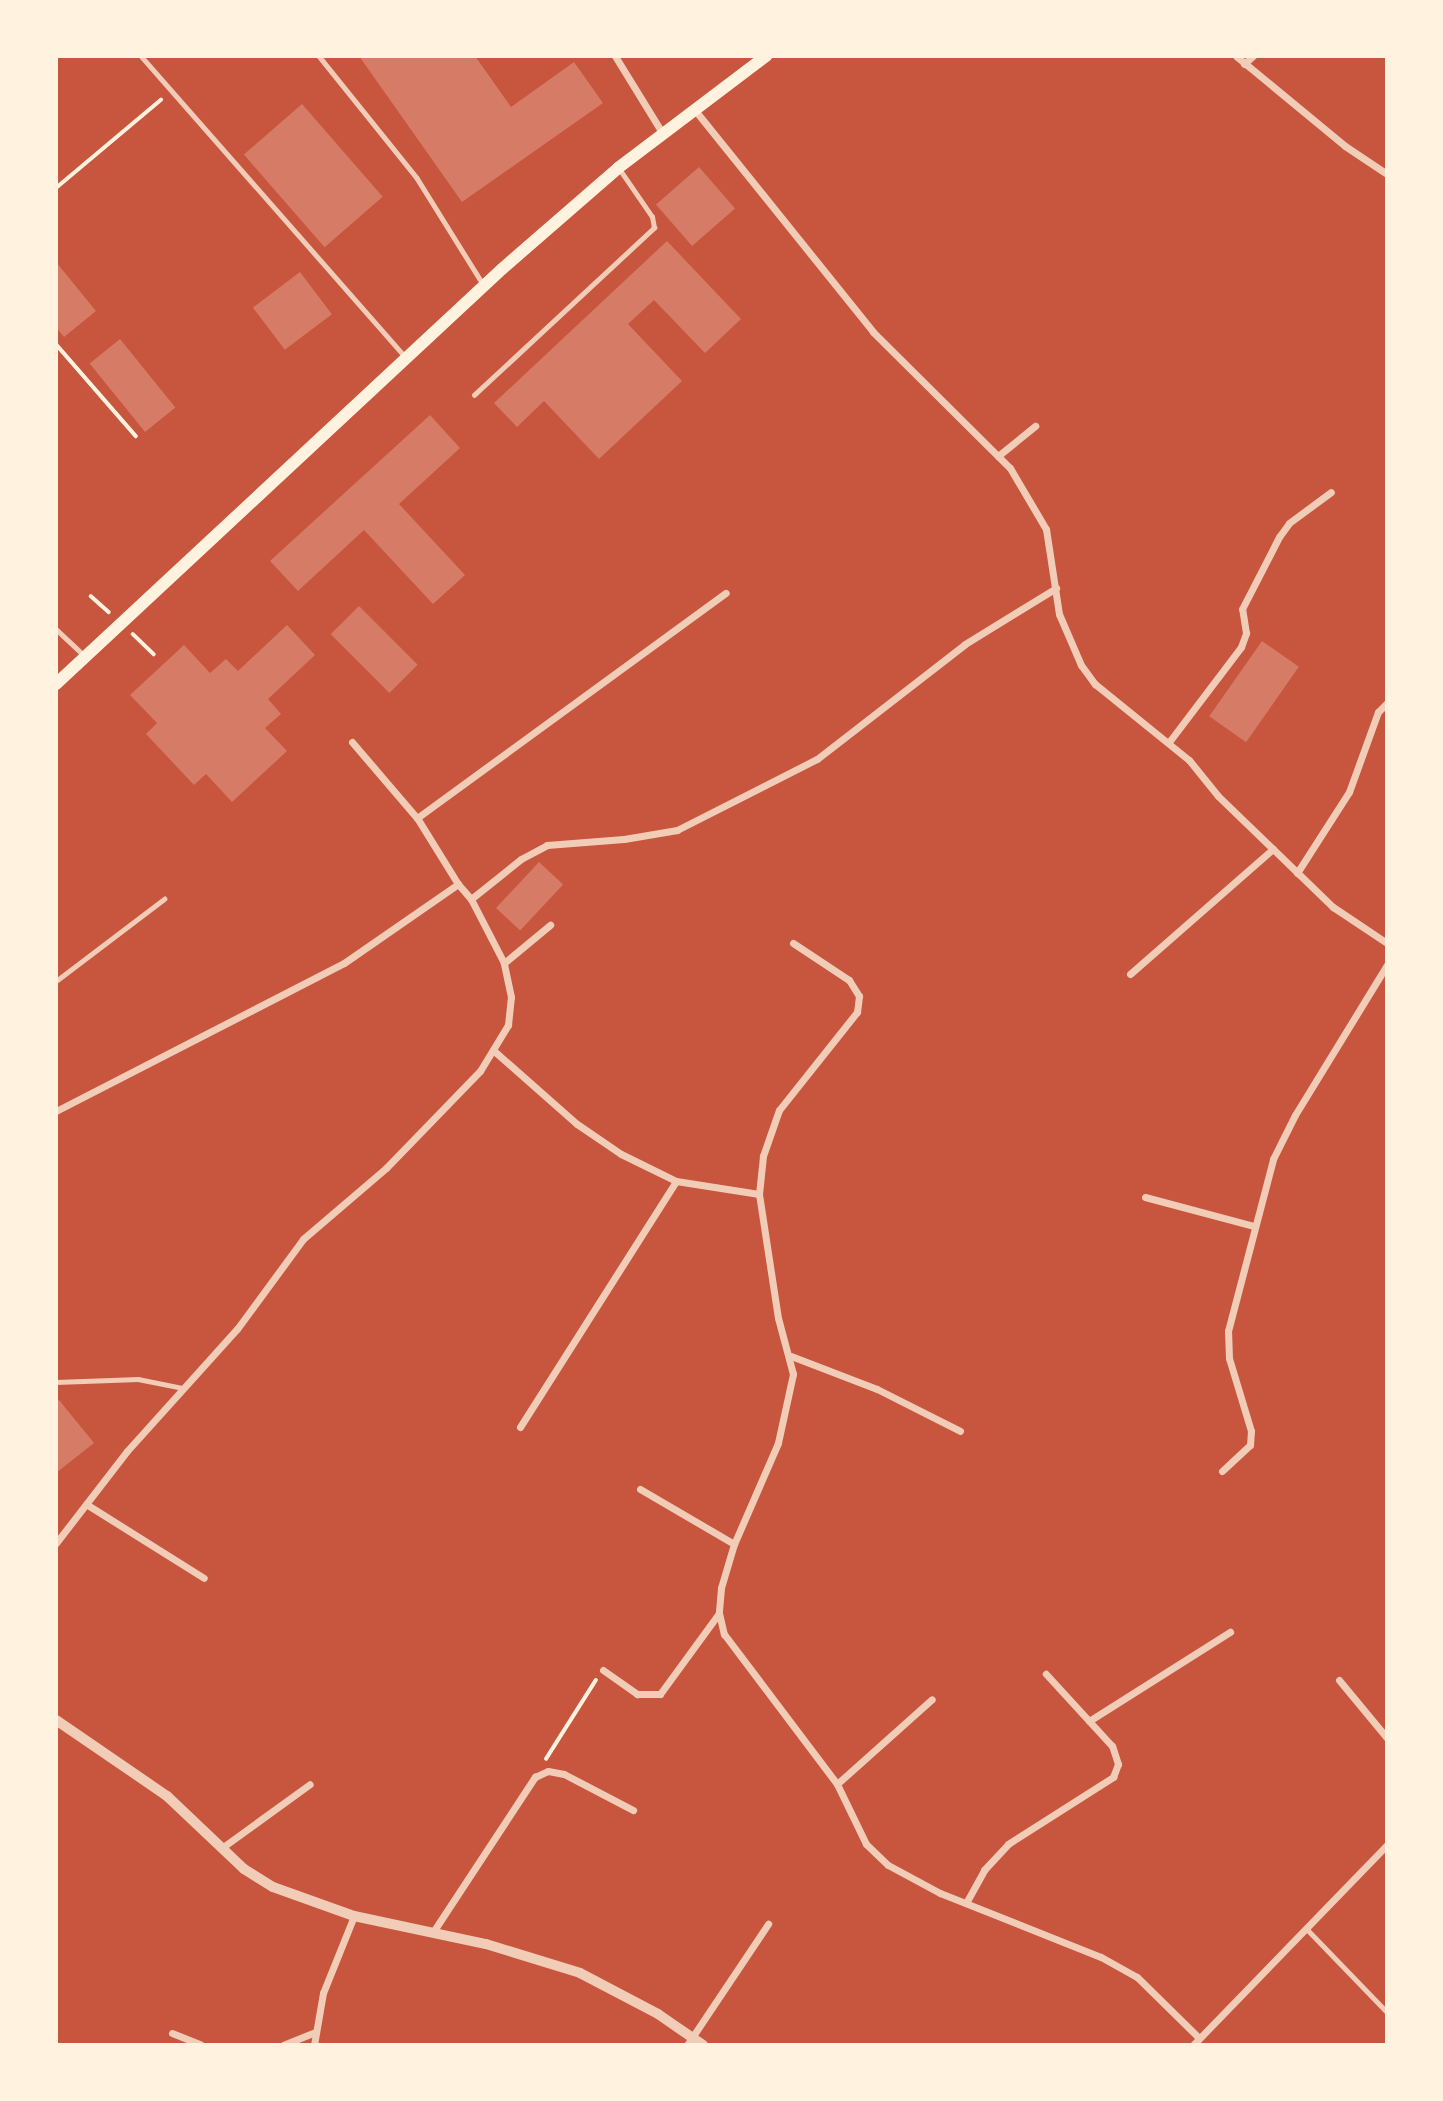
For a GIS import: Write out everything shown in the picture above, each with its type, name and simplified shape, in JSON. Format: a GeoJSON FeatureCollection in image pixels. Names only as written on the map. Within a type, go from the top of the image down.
{"type":"FeatureCollection","features":[{"type":"Feature","properties":{"kind":"main road"},"geometry":{"type":"LineString","coordinates":[[56,684],[484,285],[618,168],[766,56]]}},
{"type":"Feature","properties":{"kind":"street"},"geometry":{"type":"LineString","coordinates":[[615,56],[663,134]]}},
{"type":"Feature","properties":{"kind":"street"},"geometry":{"type":"LineString","coordinates":[[1236,56],[1345,146],[1387,174]]}},
{"type":"Feature","properties":{"kind":"street"},"geometry":{"type":"LineString","coordinates":[[1244,64],[1254,56]]}},
{"type":"Feature","properties":{"kind":"street"},"geometry":{"type":"LineString","coordinates":[[694,109],[873,332],[998,456],[1041,517],[1059,614],[1081,664],[1095,684],[1169,742],[1333,907],[1387,943]]}},
{"type":"Feature","properties":{"kind":"street"},"geometry":{"type":"LineString","coordinates":[[998,456],[1035,426]]}},
{"type":"Feature","properties":{"kind":"street"},"geometry":{"type":"LineString","coordinates":[[1169,742],[1241,647],[1246,633],[1242,609],[1279,537],[1289,523],[1331,492]]}},
{"type":"Feature","properties":{"kind":"street"},"geometry":{"type":"LineString","coordinates":[[471,899],[521,859],[547,845],[624,839],[677,830],[817,759],[965,644],[1056,588]]}},
{"type":"Feature","properties":{"kind":"street"},"geometry":{"type":"LineString","coordinates":[[417,818],[726,593]]}},
{"type":"Feature","properties":{"kind":"street"},"geometry":{"type":"LineString","coordinates":[[1297,873],[1349,792],[1378,712],[1387,702]]}},
{"type":"Feature","properties":{"kind":"street"},"geometry":{"type":"LineString","coordinates":[[56,1544],[86,1504],[237,1329],[303,1239],[439,1117],[493,1050],[508,1024],[511,997],[504,963],[471,899],[458,884],[417,818],[352,742]]}},
{"type":"Feature","properties":{"kind":"street"},"geometry":{"type":"LineString","coordinates":[[1130,974],[1273,849]]}},
{"type":"Feature","properties":{"kind":"street"},"geometry":{"type":"LineString","coordinates":[[56,1111],[344,963],[458,884]]}},
{"type":"Feature","properties":{"kind":"street"},"geometry":{"type":"LineString","coordinates":[[504,963],[551,925]]}},
{"type":"Feature","properties":{"kind":"street"},"geometry":{"type":"LineString","coordinates":[[603,1670],[637,1695],[660,1695],[719,1613],[734,1544],[778,1443],[793,1374],[791,1356],[778,1318],[758,1194],[763,1156],[779,1110],[802,1076],[857,1012],[859,996],[849,980],[793,943]]}},
{"type":"Feature","properties":{"kind":"street"},"geometry":{"type":"LineString","coordinates":[[1222,1471],[1250,1445],[1251,1432],[1229,1358],[1228,1331],[1273,1159],[1294,1115],[1387,965]]}},
{"type":"Feature","properties":{"kind":"street"},"geometry":{"type":"LineString","coordinates":[[493,1050],[577,1124],[621,1154],[676,1181],[758,1194]]}},
{"type":"Feature","properties":{"kind":"street"},"geometry":{"type":"LineString","coordinates":[[520,1427],[676,1181]]}},
{"type":"Feature","properties":{"kind":"street"},"geometry":{"type":"LineString","coordinates":[[1145,1197],[1254,1226]]}},
{"type":"Feature","properties":{"kind":"street"},"geometry":{"type":"LineString","coordinates":[[791,1356],[877,1389],[960,1431]]}},
{"type":"Feature","properties":{"kind":"street"},"geometry":{"type":"LineString","coordinates":[[640,1489],[734,1544]]}},
{"type":"Feature","properties":{"kind":"street"},"geometry":{"type":"LineString","coordinates":[[86,1504],[204,1578]]}},
{"type":"Feature","properties":{"kind":"street"},"geometry":{"type":"LineString","coordinates":[[719,1613],[724,1634],[837,1784],[856,1829],[888,1865],[966,1903],[1101,1957],[1137,1977],[1199,2038]]}},
{"type":"Feature","properties":{"kind":"street"},"geometry":{"type":"LineString","coordinates":[[1089,1721],[1230,1632]]}},
{"type":"Feature","properties":{"kind":"street"},"geometry":{"type":"LineString","coordinates":[[966,1903],[984,1870],[1008,1843],[1113,1777],[1118,1764],[1112,1746],[1046,1674]]}},
{"type":"Feature","properties":{"kind":"street"},"geometry":{"type":"LineString","coordinates":[[1339,1680],[1387,1738]]}},
{"type":"Feature","properties":{"kind":"street"},"geometry":{"type":"LineString","coordinates":[[837,1784],[932,1699]]}},
{"type":"Feature","properties":{"kind":"street"},"geometry":{"type":"LineString","coordinates":[[56,1720],[167,1796],[244,1869],[273,1887],[354,1916],[521,1954],[580,1973],[690,2041],[704,2045]]}},
{"type":"Feature","properties":{"kind":"street"},"geometry":{"type":"LineString","coordinates":[[433,1933],[535,1777],[548,1771],[564,1774],[633,1810]]}},
{"type":"Feature","properties":{"kind":"street"},"geometry":{"type":"LineString","coordinates":[[223,1847],[310,1784]]}},
{"type":"Feature","properties":{"kind":"street"},"geometry":{"type":"LineString","coordinates":[[1193,2045],[1387,1845]]}},
{"type":"Feature","properties":{"kind":"street"},"geometry":{"type":"LineString","coordinates":[[314,2045],[323,1993],[354,1916]]}},
{"type":"Feature","properties":{"kind":"street"},"geometry":{"type":"LineString","coordinates":[[690,2041],[768,1924]]}},
{"type":"Feature","properties":{"kind":"street"},"geometry":{"type":"LineString","coordinates":[[282,2045],[315,2032]]}},
{"type":"Feature","properties":{"kind":"street"},"geometry":{"type":"LineString","coordinates":[[172,2033],[201,2045]]}},
{"type":"Feature","properties":{"kind":"lane"},"geometry":{"type":"LineString","coordinates":[[319,56],[417,178],[484,285]]}},
{"type":"Feature","properties":{"kind":"lane"},"geometry":{"type":"LineString","coordinates":[[142,57],[406,358]]}},
{"type":"Feature","properties":{"kind":"lane"},"geometry":{"type":"LineString","coordinates":[[474,395],[654,228],[652,217],[618,168]]}},
{"type":"Feature","properties":{"kind":"lane"},"geometry":{"type":"LineString","coordinates":[[56,629],[86,657]]}},
{"type":"Feature","properties":{"kind":"lane"},"geometry":{"type":"LineString","coordinates":[[56,981],[164,900]]}},
{"type":"Feature","properties":{"kind":"lane"},"geometry":{"type":"LineString","coordinates":[[56,1382],[138,1379],[184,1388]]}},
{"type":"Feature","properties":{"kind":"lane"},"geometry":{"type":"LineString","coordinates":[[1305,1928],[1387,2012]]}},
{"type":"Feature","properties":{"kind":"path"},"geometry":{"type":"LineString","coordinates":[[56,188],[161,100]]}},
{"type":"Feature","properties":{"kind":"path"},"geometry":{"type":"LineString","coordinates":[[56,344],[136,436]]}},
{"type":"Feature","properties":{"kind":"path"},"geometry":{"type":"LineString","coordinates":[[548,1771],[549,1748],[603,1670]]}},
{"type":"Feature","properties":{"kind":"building"},"geometry":{"type":"Polygon","coordinates":[[[359,56],[475,56],[511,107],[574,62],[603,103],[462,202],[359,56]]]}},
{"type":"Feature","properties":{"kind":"building"},"geometry":{"type":"Polygon","coordinates":[[[302,104],[383,197],[325,247],[244,155],[302,104]]]}},
{"type":"Feature","properties":{"kind":"building"},"geometry":{"type":"Polygon","coordinates":[[[699,167],[735,209],[692,246],[656,204],[699,167]]]}},
{"type":"Feature","properties":{"kind":"building"},"geometry":{"type":"Polygon","coordinates":[[[667,241],[741,319],[705,353],[654,300],[628,324],[682,381],[599,459],[544,401],[517,427],[494,403],[667,241]]]}},
{"type":"Feature","properties":{"kind":"building"},"geometry":{"type":"Polygon","coordinates":[[[56,262],[96,311],[64,337],[56,327],[56,262]]]}},
{"type":"Feature","properties":{"kind":"building"},"geometry":{"type":"Polygon","coordinates":[[[300,272],[332,314],[285,350],[253,308],[300,272]]]}},
{"type":"Feature","properties":{"kind":"building"},"geometry":{"type":"Polygon","coordinates":[[[120,339],[175,407],[145,432],[90,364],[120,339]]]}},
{"type":"Feature","properties":{"kind":"building"},"geometry":{"type":"Polygon","coordinates":[[[430,415],[460,448],[399,504],[465,575],[433,604],[364,530],[298,591],[270,561],[430,415]]]}},
{"type":"Feature","properties":{"kind":"building"},"geometry":{"type":"Polygon","coordinates":[[[359,606],[418,665],[389,693],[331,634],[359,606]]]}},
{"type":"Feature","properties":{"kind":"building"},"geometry":{"type":"Polygon","coordinates":[[[287,625],[315,655],[268,699],[281,714],[265,728],[287,751],[232,802],[206,774],[194,785],[146,734],[157,723],[130,695],[184,645],[210,673],[226,659],[238,671],[287,625]]]}},
{"type":"Feature","properties":{"kind":"building"},"geometry":{"type":"Polygon","coordinates":[[[1262,641],[1299,667],[1246,742],[1209,716],[1262,641]]]}},
{"type":"Feature","properties":{"kind":"building"},"geometry":{"type":"Polygon","coordinates":[[[539,862],[563,885],[520,931],[496,908],[539,862]]]}},
{"type":"Feature","properties":{"kind":"building"},"geometry":{"type":"Polygon","coordinates":[[[59,1400],[94,1443],[56,1473],[56,1402],[59,1400]]]}}]}
